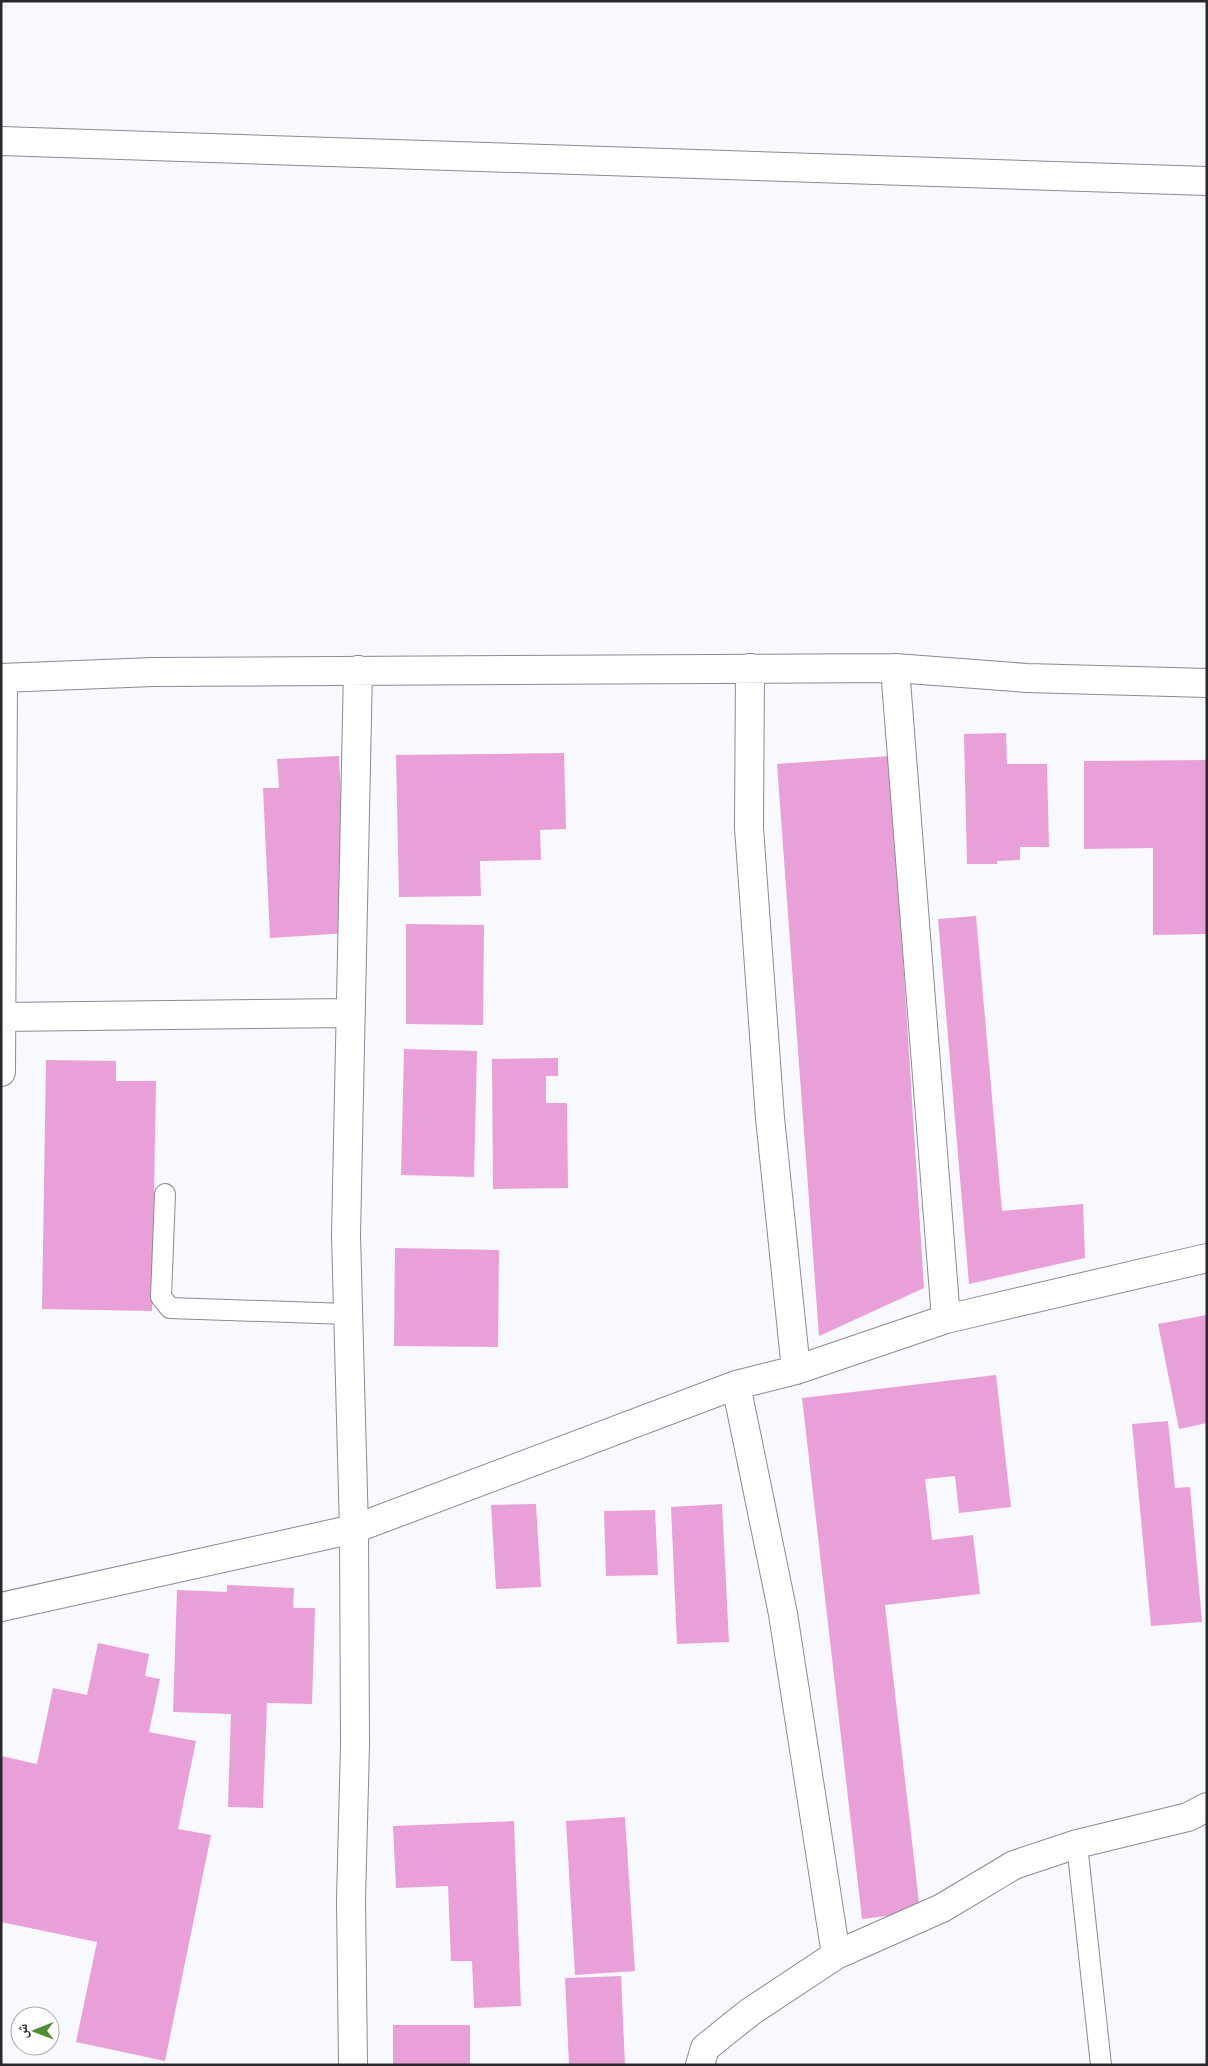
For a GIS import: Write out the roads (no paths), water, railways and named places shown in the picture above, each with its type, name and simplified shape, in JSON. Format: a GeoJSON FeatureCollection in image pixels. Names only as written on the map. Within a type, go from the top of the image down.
{"type":"FeatureCollection","features":[{"type":"Feature","properties":{"kind":"street"},"geometry":{"type":"LineString","coordinates":[[1,141],[1207,181]]}},
{"type":"Feature","properties":{"kind":"street"},"geometry":{"type":"LineString","coordinates":[[750,668],[749,828],[770,1118],[796,1370]]}},
{"type":"Feature","properties":{"kind":"street"},"geometry":{"type":"LineString","coordinates":[[895,668],[946,1319]]}},
{"type":"Feature","properties":{"kind":"street"},"geometry":{"type":"LineString","coordinates":[[1,1072],[2,678],[154,672],[895,668],[1027,678],[1207,683]]}},
{"type":"Feature","properties":{"kind":"street"},"geometry":{"type":"LineString","coordinates":[[353,2065],[351,1900],[355,1745],[354,1529],[346,1235],[358,670]]}},
{"type":"Feature","properties":{"kind":"street"},"geometry":{"type":"LineString","coordinates":[[2,1017],[351,1013]]}},
{"type":"Feature","properties":{"kind":"street"},"geometry":{"type":"LineString","coordinates":[[1,1607],[354,1529],[736,1385],[796,1370],[946,1319],[1207,1258]]}},
{"type":"Feature","properties":{"kind":"street"},"geometry":{"type":"LineString","coordinates":[[736,1385],[783,1614],[836,1955]]}},
{"type":"Feature","properties":{"kind":"street"},"geometry":{"type":"LineString","coordinates":[[700,2065],[705,2048],[750,2012],[836,1955],[942,1908],[1014,1866],[1077,1844],[1188,1817],[1207,1807]]}},
{"type":"Feature","properties":{"kind":"lane"},"geometry":{"type":"LineString","coordinates":[[165,1194],[161,1297],[170,1308],[348,1314]]}},
{"type":"Feature","properties":{"kind":"lane"},"geometry":{"type":"LineString","coordinates":[[1077,1844],[1102,2065]]}}]}
